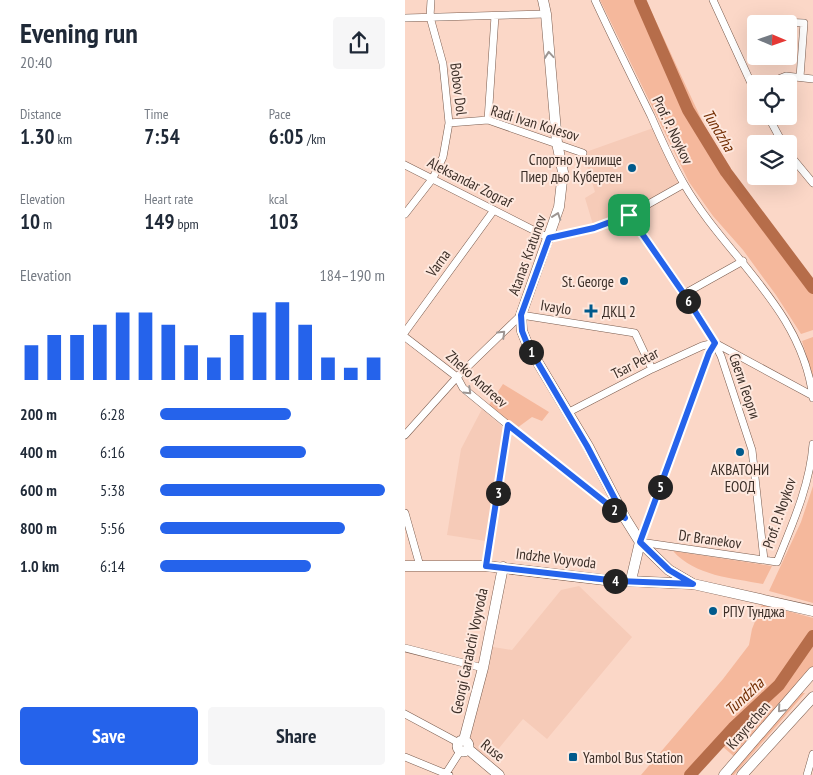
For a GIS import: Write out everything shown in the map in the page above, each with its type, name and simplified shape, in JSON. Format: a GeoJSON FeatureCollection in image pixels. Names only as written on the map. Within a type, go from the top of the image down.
{"type":"FeatureCollection","features":[{"type":"Feature","properties":{"kind":"street"},"geometry":{"type":"LineString","coordinates":[[429,17],[431,0]]}},
{"type":"Feature","properties":{"kind":"street","name":"Atanas Kratunov"},"geometry":{"type":"LineString","coordinates":[[543,0],[546,14],[557,143],[563,172],[559,207],[521,315],[522,331],[528,346],[569,412],[625,518],[640,542],[669,570],[693,584]]}},
{"type":"Feature","properties":{"kind":"street","name":"Prof. P. Noykov"},"geometry":{"type":"LineString","coordinates":[[595,0],[684,184],[708,221],[743,261],[783,316],[797,340],[806,363],[813,397]]}},
{"type":"Feature","properties":{"kind":"street"},"geometry":{"type":"LineString","coordinates":[[713,0],[748,75]]}},
{"type":"Feature","properties":{"kind":"street"},"geometry":{"type":"LineString","coordinates":[[405,18],[546,14]]}},
{"type":"Feature","properties":{"kind":"street"},"geometry":{"type":"LineString","coordinates":[[488,120],[495,16]]}},
{"type":"Feature","properties":{"kind":"street","name":"Bobov Dol"},"geometry":{"type":"LineString","coordinates":[[405,214],[433,178],[443,157],[449,123],[443,64],[429,17]]}},
{"type":"Feature","properties":{"kind":"street"},"geometry":{"type":"LineString","coordinates":[[797,23],[804,23],[800,77]]}},
{"type":"Feature","properties":{"kind":"street"},"geometry":{"type":"LineString","coordinates":[[797,77],[813,79]]}},
{"type":"Feature","properties":{"kind":"street","name":"Radi Ivan Kolesov"},"geometry":{"type":"LineString","coordinates":[[449,123],[488,120],[583,153]]}},
{"type":"Feature","properties":{"kind":"street"},"geometry":{"type":"LineString","coordinates":[[797,164],[813,183]]}},
{"type":"Feature","properties":{"kind":"street","name":"Aleksandar Zograf"},"geometry":{"type":"LineString","coordinates":[[405,165],[549,238]]}},
{"type":"Feature","properties":{"kind":"street"},"geometry":{"type":"LineString","coordinates":[[549,238],[594,228],[629,215],[684,184]]}},
{"type":"Feature","properties":{"kind":"street","name":"Varna"},"geometry":{"type":"LineString","coordinates":[[405,332],[493,210]]}},
{"type":"Feature","properties":{"kind":"street","name":"Свети Георги"},"geometry":{"type":"LineString","coordinates":[[629,215],[684,294],[715,343],[721,356],[752,450],[764,560]]}},
{"type":"Feature","properties":{"kind":"street"},"geometry":{"type":"LineString","coordinates":[[684,294],[743,261]]}},
{"type":"Feature","properties":{"kind":"street"},"geometry":{"type":"LineString","coordinates":[[405,435],[457,377],[521,315]]}},
{"type":"Feature","properties":{"kind":"street","name":"Ivaylo"},"geometry":{"type":"LineString","coordinates":[[521,315],[635,333],[652,369]]}},
{"type":"Feature","properties":{"kind":"street","name":"Zheko Andreev"},"geometry":{"type":"LineString","coordinates":[[405,336],[457,377],[463,388],[625,518]]}},
{"type":"Feature","properties":{"kind":"street"},"geometry":{"type":"LineString","coordinates":[[631,580],[640,542],[709,353],[715,343],[813,397]]}},
{"type":"Feature","properties":{"kind":"street","name":"Tsar Petar"},"geometry":{"type":"LineString","coordinates":[[569,412],[652,369],[702,346],[715,343]]}},
{"type":"Feature","properties":{"kind":"street"},"geometry":{"type":"LineString","coordinates":[[486,566],[508,425]]}},
{"type":"Feature","properties":{"kind":"street","name":"Prof. P. Noykov"},"geometry":{"type":"LineString","coordinates":[[777,562],[796,516],[812,457],[813,444]]}},
{"type":"Feature","properties":{"kind":"street"},"geometry":{"type":"LineString","coordinates":[[405,513],[420,566]]}},
{"type":"Feature","properties":{"kind":"street","name":"Dr Branekov"},"geometry":{"type":"LineString","coordinates":[[640,542],[777,562]]}},
{"type":"Feature","properties":{"kind":"street","name":"Indzhe Voyvoda"},"geometry":{"type":"LineString","coordinates":[[405,566],[503,567],[605,580],[693,584],[813,611]]}},
{"type":"Feature","properties":{"kind":"street","name":"Georgi Garabchi Voyvoda"},"geometry":{"type":"LineString","coordinates":[[463,746],[483,668],[503,567]]}},
{"type":"Feature","properties":{"kind":"street"},"geometry":{"type":"LineString","coordinates":[[405,648],[483,668]]}},
{"type":"Feature","properties":{"kind":"street","name":"Krayrechen"},"geometry":{"type":"LineString","coordinates":[[724,775],[813,672]]}},
{"type":"Feature","properties":{"kind":"street","name":"Krayrechen"},"geometry":{"type":"LineString","coordinates":[[742,775],[813,697]]}},
{"type":"Feature","properties":{"kind":"street","name":"Ruse"},"geometry":{"type":"LineString","coordinates":[[405,714],[463,746],[499,775]]}},
{"type":"Feature","properties":{"kind":"street"},"geometry":{"type":"LineString","coordinates":[[405,757],[447,774],[463,746]]}},
{"type":"Feature","properties":{"kind":"street"},"geometry":{"type":"LineString","coordinates":[[807,775],[813,754]]}},
{"type":"Feature","properties":{"kind":"shaded area"},"geometry":{"type":"Polygon","coordinates":[[[600,0],[646,0],[705,127],[733,173],[813,281],[813,330],[801,334],[776,295],[743,250],[713,216],[689,182],[600,0]]]}},
{"type":"Feature","properties":{"kind":"shaded area","name":"Спортно училище Пиер дьо Кубертен"},"geometry":{"type":"Polygon","coordinates":[[[656,127],[684,184],[629,215],[594,228],[585,198],[595,192],[583,153],[656,127]]]}},
{"type":"Feature","properties":{"kind":"shaded area"},"geometry":{"type":"Polygon","coordinates":[[[813,337],[813,377],[802,341],[813,337]]]}},
{"type":"Feature","properties":{"kind":"shaded area"},"geometry":{"type":"Polygon","coordinates":[[[503,384],[549,412],[542,421],[532,417],[517,428],[489,405],[503,384]]]}},
{"type":"Feature","properties":{"kind":"shaded area"},"geometry":{"type":"Polygon","coordinates":[[[482,409],[504,428],[486,541],[447,535],[461,449],[482,409]]]}},
{"type":"Feature","properties":{"kind":"shaded area"},"geometry":{"type":"Polygon","coordinates":[[[813,486],[813,603],[769,591],[801,522],[813,486]]]}},
{"type":"Feature","properties":{"kind":"shaded area"},"geometry":{"type":"Polygon","coordinates":[[[673,551],[772,566],[763,584],[727,578],[703,571],[692,566],[673,551]]]}},
{"type":"Feature","properties":{"kind":"shaded area"},"geometry":{"type":"Polygon","coordinates":[[[579,586],[632,637],[547,739],[523,719],[486,764],[464,746],[487,646],[512,650],[561,590],[579,586]]]}},
{"type":"Feature","properties":{"kind":"shaded area"},"geometry":{"type":"Polygon","coordinates":[[[762,604],[813,618],[813,666],[737,759],[722,746],[696,775],[641,775],[723,679],[749,645],[752,629],[762,604]]]}},
{"type":"Feature","properties":{"kind":"shaded area"},"geometry":{"type":"Polygon","coordinates":[[[802,693],[805,693],[734,775],[730,775],[802,693]]]}},
{"type":"Feature","properties":{"kind":"waterway","name":"Tundzha"},"geometry":{"type":"LineString","coordinates":[[640,0],[688,110],[726,172],[813,288]]}},
{"type":"Feature","properties":{"kind":"waterway","name":"Tundzha"},"geometry":{"type":"LineString","coordinates":[[690,775],[733,728],[779,685],[813,636]]}},
{"type":"Feature","properties":{"kind":"place","name":"Спортно училище Пиер дьо Кубертен"},"geometry":{"type":"Point","coordinates":[632,168]}},
{"type":"Feature","properties":{"kind":"place","name":"St. George"},"geometry":{"type":"Point","coordinates":[624,281]}},
{"type":"Feature","properties":{"kind":"place","name":"ДКЦ 2"},"geometry":{"type":"Point","coordinates":[591,311]}},
{"type":"Feature","properties":{"kind":"place","name":"АКВАТОНИ ЕООД"},"geometry":{"type":"Point","coordinates":[740,452]}},
{"type":"Feature","properties":{"kind":"place","name":"РПУ Тунджа"},"geometry":{"type":"Point","coordinates":[713,611]}},
{"type":"Feature","properties":{"kind":"place","name":"Yambol Bus Station"},"geometry":{"type":"Point","coordinates":[573,757]}},
{"type":"Feature","properties":{"kind":"route"},"geometry":{"type":"LineString","coordinates":[[629,215],[684,294],[715,343],[709,353],[640,542],[669,570],[693,584],[605,580],[486,566],[508,425],[625,518],[569,412],[528,346],[522,331],[521,315],[549,238],[594,228],[629,215]]}}]}
